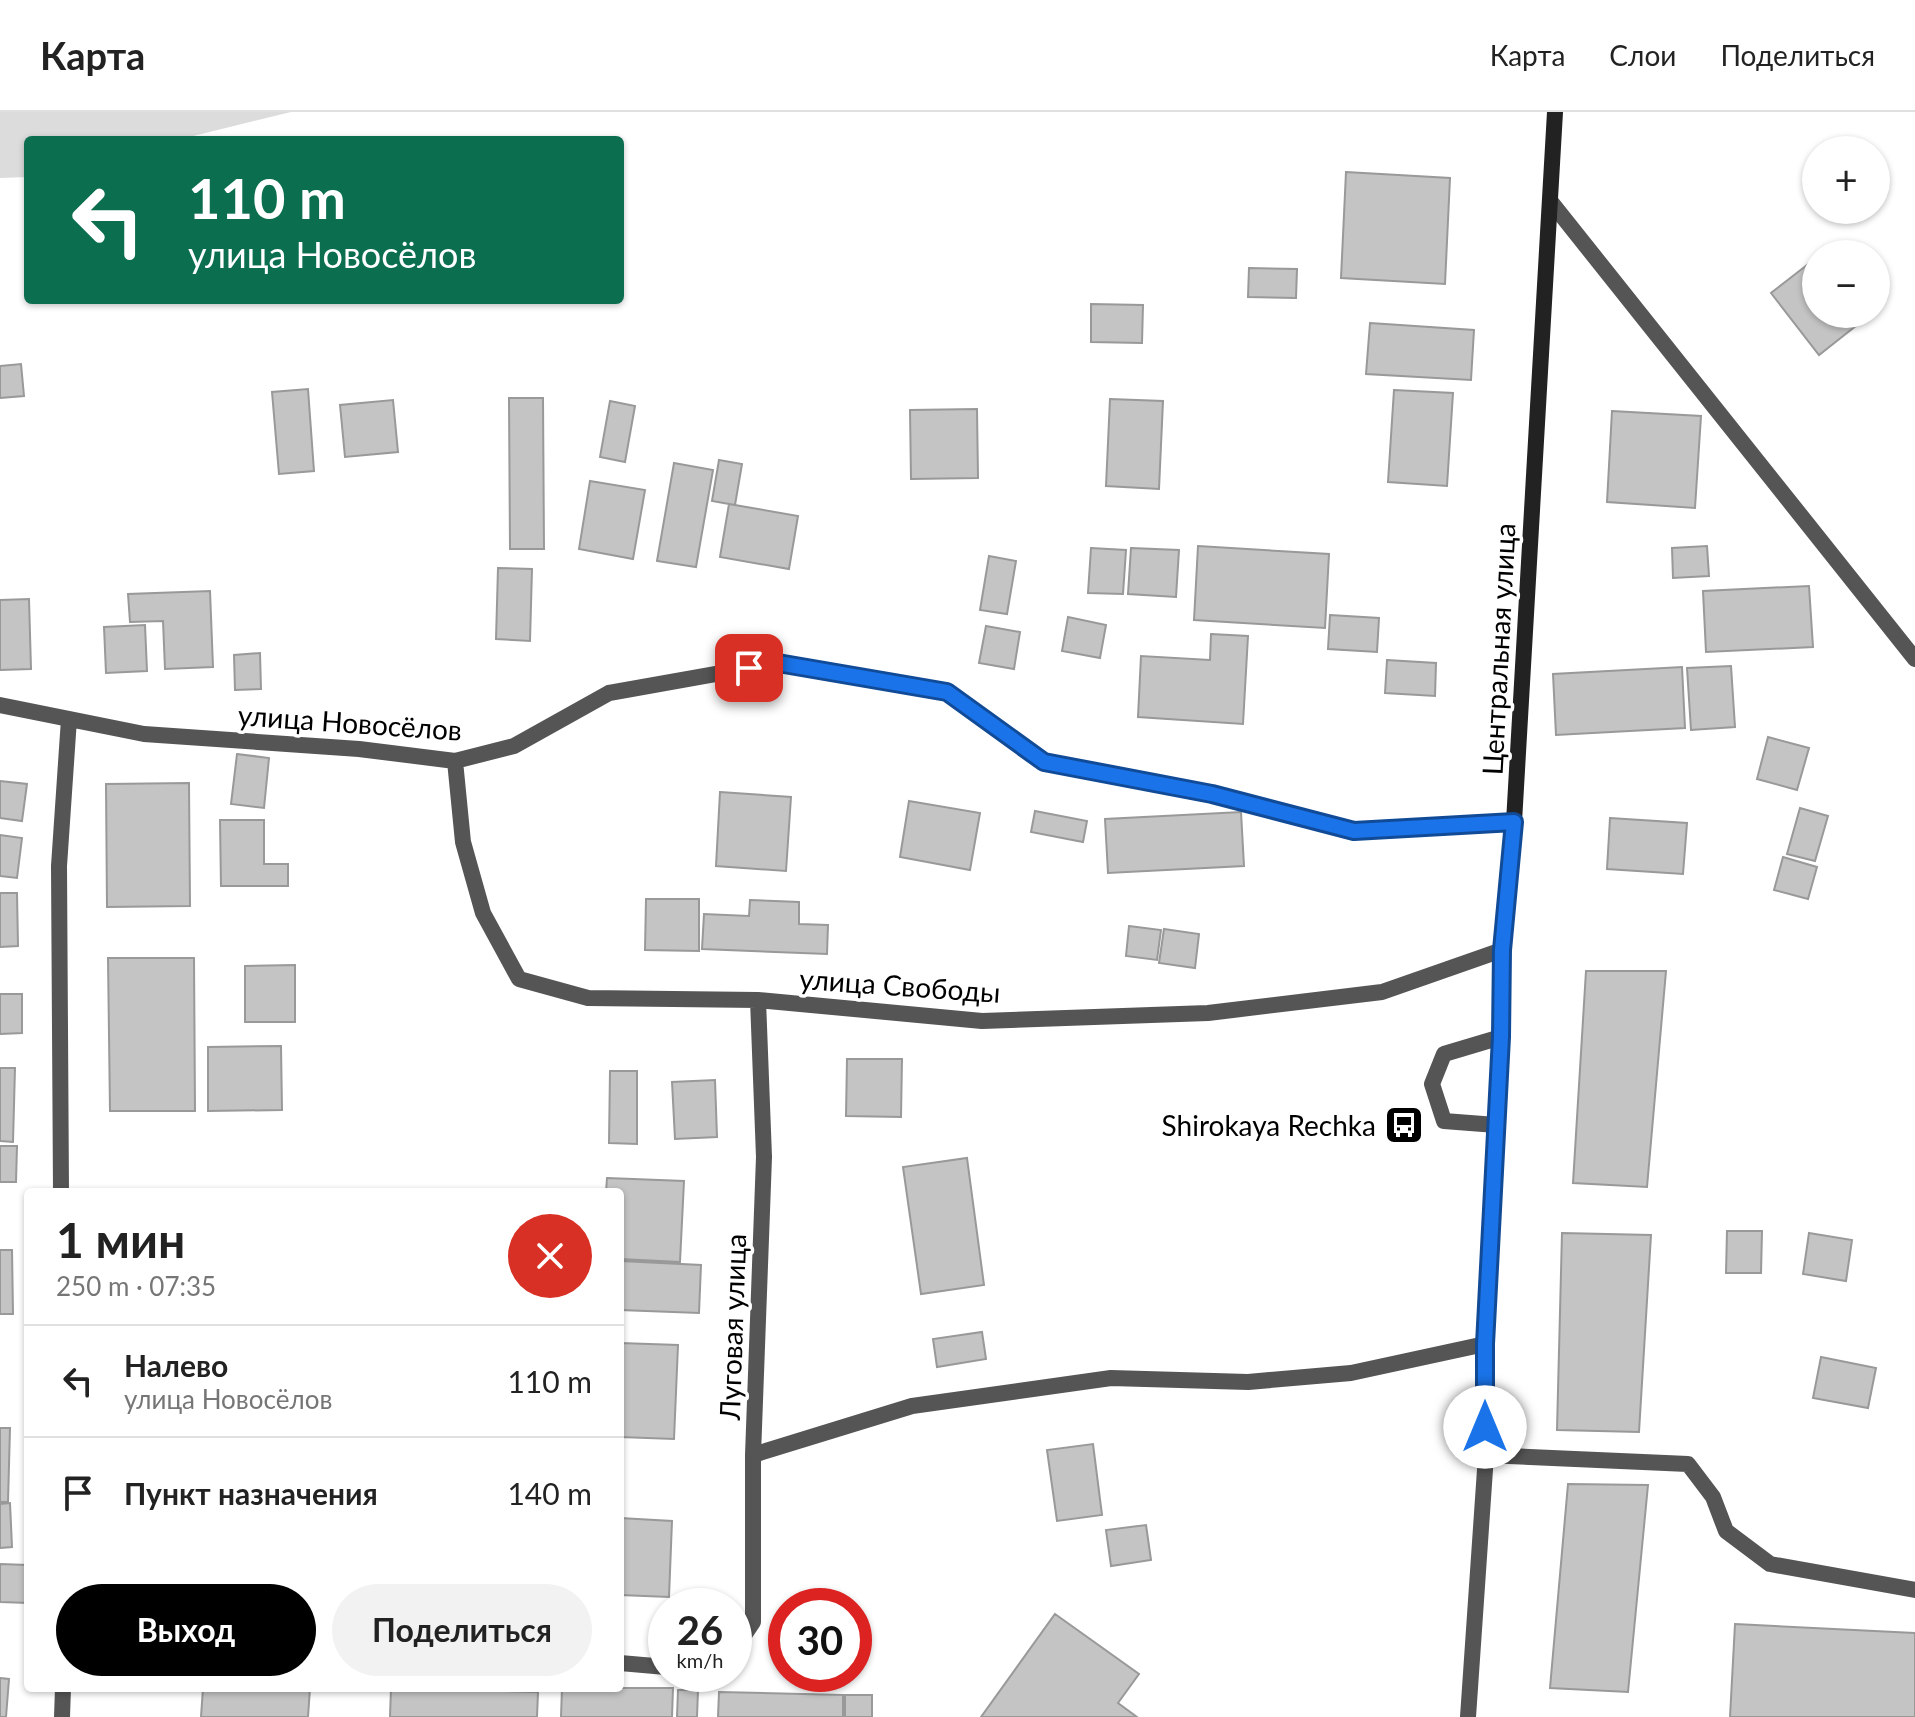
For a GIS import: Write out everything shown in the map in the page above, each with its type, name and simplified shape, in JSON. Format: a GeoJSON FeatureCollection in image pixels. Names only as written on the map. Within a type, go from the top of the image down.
{"type":"FeatureCollection","features":[{"type":"Feature","properties":{"kind":"street","name":"Центральная улица"},"geometry":{"type":"LineString","coordinates":[[1469,1716],[1486,1455],[1485,1344],[1501,1037],[1502,950],[1514,822],[1555,112]]}},
{"type":"Feature","properties":{"kind":"street"},"geometry":{"type":"LineString","coordinates":[[1551,202],[1915,659]]}},
{"type":"Feature","properties":{"kind":"street","name":"улица Новосёлов"},"geometry":{"type":"LineString","coordinates":[[0,705],[144,734],[359,749],[455,761],[514,746],[609,693],[778,663],[947,692],[1044,762],[1212,794],[1354,831],[1514,822]]}},
{"type":"Feature","properties":{"kind":"street"},"geometry":{"type":"LineString","coordinates":[[61,1188],[59,866],[69,719]]}},
{"type":"Feature","properties":{"kind":"street","name":"улица Свободы"},"geometry":{"type":"LineString","coordinates":[[455,761],[463,842],[483,913],[519,979],[588,998],[758,1000],[982,1021],[1208,1013],[1382,992],[1502,950]]}},
{"type":"Feature","properties":{"kind":"street","name":"Луговая улица"},"geometry":{"type":"LineString","coordinates":[[752,1623],[753,1455],[764,1157],[758,1000]]}},
{"type":"Feature","properties":{"kind":"street"},"geometry":{"type":"LineString","coordinates":[[1496,1125],[1444,1121],[1432,1084],[1444,1054],[1501,1037]]}},
{"type":"Feature","properties":{"kind":"street"},"geometry":{"type":"LineString","coordinates":[[753,1455],[912,1406],[1111,1378],[1248,1382],[1351,1373],[1485,1344]]}},
{"type":"Feature","properties":{"kind":"street"},"geometry":{"type":"LineString","coordinates":[[1486,1455],[1688,1464],[1713,1497],[1726,1531],[1770,1564],[1915,1590]]}},
{"type":"Feature","properties":{"kind":"street"},"geometry":{"type":"LineString","coordinates":[[624,1663],[648,1665]]}},
{"type":"Feature","properties":{"kind":"street"},"geometry":{"type":"LineString","coordinates":[[62,1717],[63,1692]]}},
{"type":"Feature","properties":{"kind":"shaded area"},"geometry":{"type":"Polygon","coordinates":[[[0,112],[291,112],[193,136],[24,136],[24,177],[0,178],[0,112]]]}},
{"type":"Feature","properties":{"kind":"building"},"geometry":{"type":"Polygon","coordinates":[[[1346,172],[1450,178],[1445,284],[1341,278],[1346,172]]]}},
{"type":"Feature","properties":{"kind":"building"},"geometry":{"type":"Polygon","coordinates":[[[1249,268],[1297,269],[1296,298],[1248,297],[1249,268]]]}},
{"type":"Feature","properties":{"kind":"building"},"geometry":{"type":"Polygon","coordinates":[[[1802,269],[1802,328],[1853,328],[1819,355],[1771,293],[1802,269]]]}},
{"type":"Feature","properties":{"kind":"building"},"geometry":{"type":"Polygon","coordinates":[[[1091,304],[1143,305],[1142,343],[1091,342],[1091,304]]]}},
{"type":"Feature","properties":{"kind":"building"},"geometry":{"type":"Polygon","coordinates":[[[1370,323],[1474,330],[1471,380],[1366,374],[1370,323]]]}},
{"type":"Feature","properties":{"kind":"building"},"geometry":{"type":"Polygon","coordinates":[[[21,364],[24,396],[0,398],[0,366],[21,364]]]}},
{"type":"Feature","properties":{"kind":"building"},"geometry":{"type":"Polygon","coordinates":[[[308,389],[314,471],[279,474],[272,392],[308,389]]]}},
{"type":"Feature","properties":{"kind":"building"},"geometry":{"type":"Polygon","coordinates":[[[1394,390],[1453,393],[1447,486],[1388,482],[1394,390]]]}},
{"type":"Feature","properties":{"kind":"building"},"geometry":{"type":"Polygon","coordinates":[[[509,398],[543,398],[544,549],[510,549],[509,398]]]}},
{"type":"Feature","properties":{"kind":"building"},"geometry":{"type":"Polygon","coordinates":[[[1110,399],[1163,401],[1159,489],[1106,486],[1110,399]]]}},
{"type":"Feature","properties":{"kind":"building"},"geometry":{"type":"Polygon","coordinates":[[[393,400],[398,452],[345,457],[340,405],[393,400]]]}},
{"type":"Feature","properties":{"kind":"building"},"geometry":{"type":"Polygon","coordinates":[[[610,401],[635,406],[625,462],[600,457],[610,401]]]}},
{"type":"Feature","properties":{"kind":"building"},"geometry":{"type":"Polygon","coordinates":[[[977,409],[978,478],[911,479],[910,410],[977,409]]]}},
{"type":"Feature","properties":{"kind":"building"},"geometry":{"type":"Polygon","coordinates":[[[1612,411],[1701,416],[1695,508],[1607,502],[1612,411]]]}},
{"type":"Feature","properties":{"kind":"building"},"geometry":{"type":"Polygon","coordinates":[[[719,460],[742,464],[735,505],[712,501],[719,460]]]}},
{"type":"Feature","properties":{"kind":"building"},"geometry":{"type":"Polygon","coordinates":[[[674,463],[713,470],[696,567],[657,561],[674,463]]]}},
{"type":"Feature","properties":{"kind":"building"},"geometry":{"type":"Polygon","coordinates":[[[590,481],[645,490],[633,559],[579,549],[590,481]]]}},
{"type":"Feature","properties":{"kind":"building"},"geometry":{"type":"Polygon","coordinates":[[[729,504],[798,516],[789,569],[720,557],[729,504]]]}},
{"type":"Feature","properties":{"kind":"building"},"geometry":{"type":"Polygon","coordinates":[[[1198,546],[1329,554],[1325,628],[1194,620],[1198,546]]]}},
{"type":"Feature","properties":{"kind":"building"},"geometry":{"type":"Polygon","coordinates":[[[1707,546],[1709,576],[1673,578],[1672,548],[1707,546]]]}},
{"type":"Feature","properties":{"kind":"building"},"geometry":{"type":"Polygon","coordinates":[[[1091,548],[1126,550],[1123,594],[1088,593],[1091,548]]]}},
{"type":"Feature","properties":{"kind":"building"},"geometry":{"type":"Polygon","coordinates":[[[1131,548],[1179,550],[1176,597],[1128,594],[1131,548]]]}},
{"type":"Feature","properties":{"kind":"building"},"geometry":{"type":"Polygon","coordinates":[[[989,556],[1016,561],[1007,614],[980,610],[989,556]]]}},
{"type":"Feature","properties":{"kind":"building"},"geometry":{"type":"Polygon","coordinates":[[[498,568],[532,569],[530,641],[496,639],[498,568]]]}},
{"type":"Feature","properties":{"kind":"building"},"geometry":{"type":"Polygon","coordinates":[[[1809,586],[1813,647],[1706,652],[1703,591],[1809,586]]]}},
{"type":"Feature","properties":{"kind":"building"},"geometry":{"type":"Polygon","coordinates":[[[210,591],[213,667],[165,669],[163,621],[130,622],[128,594],[210,591]]]}},
{"type":"Feature","properties":{"kind":"building"},"geometry":{"type":"Polygon","coordinates":[[[29,599],[31,669],[0,670],[0,600],[29,599]]]}},
{"type":"Feature","properties":{"kind":"building"},"geometry":{"type":"Polygon","coordinates":[[[1330,615],[1379,618],[1377,652],[1328,649],[1330,615]]]}},
{"type":"Feature","properties":{"kind":"building"},"geometry":{"type":"Polygon","coordinates":[[[1068,617],[1106,625],[1100,658],[1062,651],[1068,617]]]}},
{"type":"Feature","properties":{"kind":"building"},"geometry":{"type":"Polygon","coordinates":[[[145,625],[147,671],[106,673],[104,627],[145,625]]]}},
{"type":"Feature","properties":{"kind":"building"},"geometry":{"type":"Polygon","coordinates":[[[986,626],[1020,632],[1014,669],[979,663],[986,626]]]}},
{"type":"Feature","properties":{"kind":"building"},"geometry":{"type":"Polygon","coordinates":[[[1211,634],[1248,636],[1243,724],[1138,717],[1141,656],[1210,660],[1211,634]]]}},
{"type":"Feature","properties":{"kind":"building"},"geometry":{"type":"Polygon","coordinates":[[[260,653],[261,689],[235,690],[234,655],[260,653]]]}},
{"type":"Feature","properties":{"kind":"building"},"geometry":{"type":"Polygon","coordinates":[[[1387,660],[1436,663],[1435,696],[1385,693],[1387,660]]]}},
{"type":"Feature","properties":{"kind":"building"},"geometry":{"type":"Polygon","coordinates":[[[1731,666],[1735,727],[1691,730],[1687,668],[1731,666]]]}},
{"type":"Feature","properties":{"kind":"building"},"geometry":{"type":"Polygon","coordinates":[[[1682,667],[1685,728],[1556,735],[1553,674],[1682,667]]]}},
{"type":"Feature","properties":{"kind":"building"},"geometry":{"type":"Polygon","coordinates":[[[1768,737],[1809,748],[1797,790],[1757,779],[1768,737]]]}},
{"type":"Feature","properties":{"kind":"building"},"geometry":{"type":"Polygon","coordinates":[[[237,754],[269,758],[264,808],[231,804],[237,754]]]}},
{"type":"Feature","properties":{"kind":"building"},"geometry":{"type":"Polygon","coordinates":[[[0,781],[27,784],[22,821],[0,818],[0,781]]]}},
{"type":"Feature","properties":{"kind":"building"},"geometry":{"type":"Polygon","coordinates":[[[189,783],[190,906],[107,907],[106,784],[189,783]]]}},
{"type":"Feature","properties":{"kind":"building"},"geometry":{"type":"Polygon","coordinates":[[[720,792],[791,797],[786,871],[716,866],[720,792]]]}},
{"type":"Feature","properties":{"kind":"building"},"geometry":{"type":"Polygon","coordinates":[[[909,801],[980,813],[970,870],[900,857],[909,801]]]}},
{"type":"Feature","properties":{"kind":"building"},"geometry":{"type":"Polygon","coordinates":[[[1800,808],[1828,816],[1815,861],[1787,854],[1800,808]]]}},
{"type":"Feature","properties":{"kind":"building"},"geometry":{"type":"Polygon","coordinates":[[[1035,811],[1087,821],[1083,842],[1031,832],[1035,811]]]}},
{"type":"Feature","properties":{"kind":"building"},"geometry":{"type":"Polygon","coordinates":[[[1241,812],[1244,866],[1108,873],[1105,819],[1241,812]]]}},
{"type":"Feature","properties":{"kind":"building"},"geometry":{"type":"Polygon","coordinates":[[[1610,818],[1687,823],[1683,874],[1607,869],[1610,818]]]}},
{"type":"Feature","properties":{"kind":"building"},"geometry":{"type":"Polygon","coordinates":[[[220,820],[264,820],[264,864],[288,864],[288,886],[221,886],[220,820]]]}},
{"type":"Feature","properties":{"kind":"building"},"geometry":{"type":"Polygon","coordinates":[[[0,835],[22,838],[17,878],[0,876],[0,835]]]}},
{"type":"Feature","properties":{"kind":"building"},"geometry":{"type":"Polygon","coordinates":[[[1783,857],[1817,867],[1808,899],[1774,890],[1783,857]]]}},
{"type":"Feature","properties":{"kind":"building"},"geometry":{"type":"Polygon","coordinates":[[[0,893],[17,893],[18,946],[0,947],[0,893]]]}},
{"type":"Feature","properties":{"kind":"building"},"geometry":{"type":"Polygon","coordinates":[[[646,899],[699,899],[699,951],[645,950],[646,899]]]}},
{"type":"Feature","properties":{"kind":"building"},"geometry":{"type":"Polygon","coordinates":[[[750,900],[799,902],[799,924],[828,925],[827,954],[702,949],[704,914],[749,916],[750,900]]]}},
{"type":"Feature","properties":{"kind":"building"},"geometry":{"type":"Polygon","coordinates":[[[1129,926],[1161,930],[1157,960],[1126,956],[1129,926]]]}},
{"type":"Feature","properties":{"kind":"building"},"geometry":{"type":"Polygon","coordinates":[[[1164,929],[1199,934],[1195,968],[1159,963],[1164,929]]]}},
{"type":"Feature","properties":{"kind":"building"},"geometry":{"type":"Polygon","coordinates":[[[108,958],[194,958],[195,1111],[110,1111],[108,958]]]}},
{"type":"Feature","properties":{"kind":"building"},"geometry":{"type":"Polygon","coordinates":[[[295,965],[295,1022],[245,1022],[245,966],[295,965]]]}},
{"type":"Feature","properties":{"kind":"building"},"geometry":{"type":"Polygon","coordinates":[[[1586,971],[1666,971],[1647,1187],[1573,1183],[1586,971]]]}},
{"type":"Feature","properties":{"kind":"building"},"geometry":{"type":"Polygon","coordinates":[[[0,994],[22,994],[22,1033],[0,1034],[0,994]]]}},
{"type":"Feature","properties":{"kind":"building"},"geometry":{"type":"Polygon","coordinates":[[[281,1046],[282,1110],[208,1111],[208,1047],[281,1046]]]}},
{"type":"Feature","properties":{"kind":"building"},"geometry":{"type":"Polygon","coordinates":[[[847,1059],[902,1059],[901,1117],[846,1116],[847,1059]]]}},
{"type":"Feature","properties":{"kind":"building"},"geometry":{"type":"Polygon","coordinates":[[[0,1068],[15,1068],[13,1142],[0,1141],[0,1068]]]}},
{"type":"Feature","properties":{"kind":"building"},"geometry":{"type":"Polygon","coordinates":[[[610,1071],[637,1071],[637,1144],[609,1143],[610,1071]]]}},
{"type":"Feature","properties":{"kind":"building"},"geometry":{"type":"Polygon","coordinates":[[[715,1080],[717,1137],[675,1139],[672,1082],[715,1080]]]}},
{"type":"Feature","properties":{"kind":"building"},"geometry":{"type":"Polygon","coordinates":[[[0,1146],[17,1146],[16,1182],[0,1182],[0,1146]]]}},
{"type":"Feature","properties":{"kind":"building"},"geometry":{"type":"Polygon","coordinates":[[[967,1158],[984,1285],[921,1294],[903,1167],[967,1158]]]}},
{"type":"Feature","properties":{"kind":"building"},"geometry":{"type":"Polygon","coordinates":[[[607,1178],[684,1181],[680,1262],[624,1259],[624,1188],[606,1188],[607,1178]]]}},
{"type":"Feature","properties":{"kind":"building"},"geometry":{"type":"Polygon","coordinates":[[[1727,1231],[1762,1231],[1761,1273],[1726,1273],[1727,1231]]]}},
{"type":"Feature","properties":{"kind":"building"},"geometry":{"type":"Polygon","coordinates":[[[1562,1233],[1651,1235],[1639,1432],[1557,1430],[1562,1233]]]}},
{"type":"Feature","properties":{"kind":"building"},"geometry":{"type":"Polygon","coordinates":[[[1809,1233],[1852,1240],[1846,1281],[1803,1274],[1809,1233]]]}},
{"type":"Feature","properties":{"kind":"building"},"geometry":{"type":"Polygon","coordinates":[[[0,1250],[12,1250],[13,1314],[0,1314],[0,1250]]]}},
{"type":"Feature","properties":{"kind":"building"},"geometry":{"type":"Polygon","coordinates":[[[624,1261],[701,1265],[699,1313],[624,1310],[624,1261]]]}},
{"type":"Feature","properties":{"kind":"building"},"geometry":{"type":"Polygon","coordinates":[[[982,1332],[986,1359],[937,1367],[933,1339],[982,1332]]]}},
{"type":"Feature","properties":{"kind":"building"},"geometry":{"type":"Polygon","coordinates":[[[624,1343],[678,1345],[674,1439],[624,1437],[624,1343]]]}},
{"type":"Feature","properties":{"kind":"building"},"geometry":{"type":"Polygon","coordinates":[[[1821,1357],[1876,1368],[1868,1408],[1813,1398],[1821,1357]]]}},
{"type":"Feature","properties":{"kind":"building"},"geometry":{"type":"Polygon","coordinates":[[[0,1428],[10,1428],[8,1502],[0,1502],[0,1428]]]}},
{"type":"Feature","properties":{"kind":"building"},"geometry":{"type":"Polygon","coordinates":[[[1093,1444],[1102,1515],[1057,1521],[1047,1450],[1093,1444]]]}},
{"type":"Feature","properties":{"kind":"building"},"geometry":{"type":"Polygon","coordinates":[[[1568,1484],[1648,1485],[1628,1692],[1550,1688],[1568,1484]]]}},
{"type":"Feature","properties":{"kind":"building"},"geometry":{"type":"Polygon","coordinates":[[[10,1503],[12,1547],[0,1548],[0,1504],[10,1503]]]}},
{"type":"Feature","properties":{"kind":"building"},"geometry":{"type":"Polygon","coordinates":[[[624,1518],[672,1521],[669,1588],[648,1588],[648,1596],[624,1595],[624,1518]]]}},
{"type":"Feature","properties":{"kind":"building"},"geometry":{"type":"Polygon","coordinates":[[[1146,1525],[1151,1560],[1111,1566],[1106,1530],[1146,1525]]]}},
{"type":"Feature","properties":{"kind":"building"},"geometry":{"type":"Polygon","coordinates":[[[0,1564],[24,1565],[24,1603],[0,1602],[0,1564]]]}},
{"type":"Feature","properties":{"kind":"building"},"geometry":{"type":"Polygon","coordinates":[[[1055,1614],[1139,1674],[1118,1703],[1137,1717],[981,1717],[1055,1614]]]}},
{"type":"Feature","properties":{"kind":"building"},"geometry":{"type":"Polygon","coordinates":[[[1735,1624],[1915,1633],[1915,1717],[1730,1717],[1735,1624]]]}},
{"type":"Feature","properties":{"kind":"building"},"geometry":{"type":"Polygon","coordinates":[[[0,1678],[9,1679],[6,1717],[0,1717],[0,1678]]]}},
{"type":"Feature","properties":{"kind":"building"},"geometry":{"type":"Polygon","coordinates":[[[624,1688],[648,1688],[648,1692],[673,1692],[672,1717],[561,1717],[562,1692],[624,1692],[624,1688]]]}},
{"type":"Feature","properties":{"kind":"building"},"geometry":{"type":"Polygon","coordinates":[[[203,1692],[310,1692],[308,1717],[201,1717],[203,1692]]]}},
{"type":"Feature","properties":{"kind":"building"},"geometry":{"type":"Polygon","coordinates":[[[391,1692],[538,1692],[537,1717],[390,1717],[391,1692]]]}},
{"type":"Feature","properties":{"kind":"building"},"geometry":{"type":"Polygon","coordinates":[[[678,1692],[698,1692],[697,1717],[677,1717],[678,1692]]]}},
{"type":"Feature","properties":{"kind":"building"},"geometry":{"type":"Polygon","coordinates":[[[719,1692],[843,1695],[843,1717],[718,1717],[719,1692]]]}},
{"type":"Feature","properties":{"kind":"building"},"geometry":{"type":"Polygon","coordinates":[[[845,1695],[872,1695],[872,1717],[845,1717],[845,1695]]]}},
{"type":"Feature","properties":{"kind":"place","name":"Shirokaya Rechka"},"geometry":{"type":"Point","coordinates":[1404,1125]}},
{"type":"Feature","properties":{"kind":"route"},"geometry":{"type":"LineString","coordinates":[[749,668],[778,663],[947,692],[1044,762],[1212,794],[1354,831],[1514,822],[1502,950],[1501,1037],[1485,1344],[1485,1427]]}}]}
